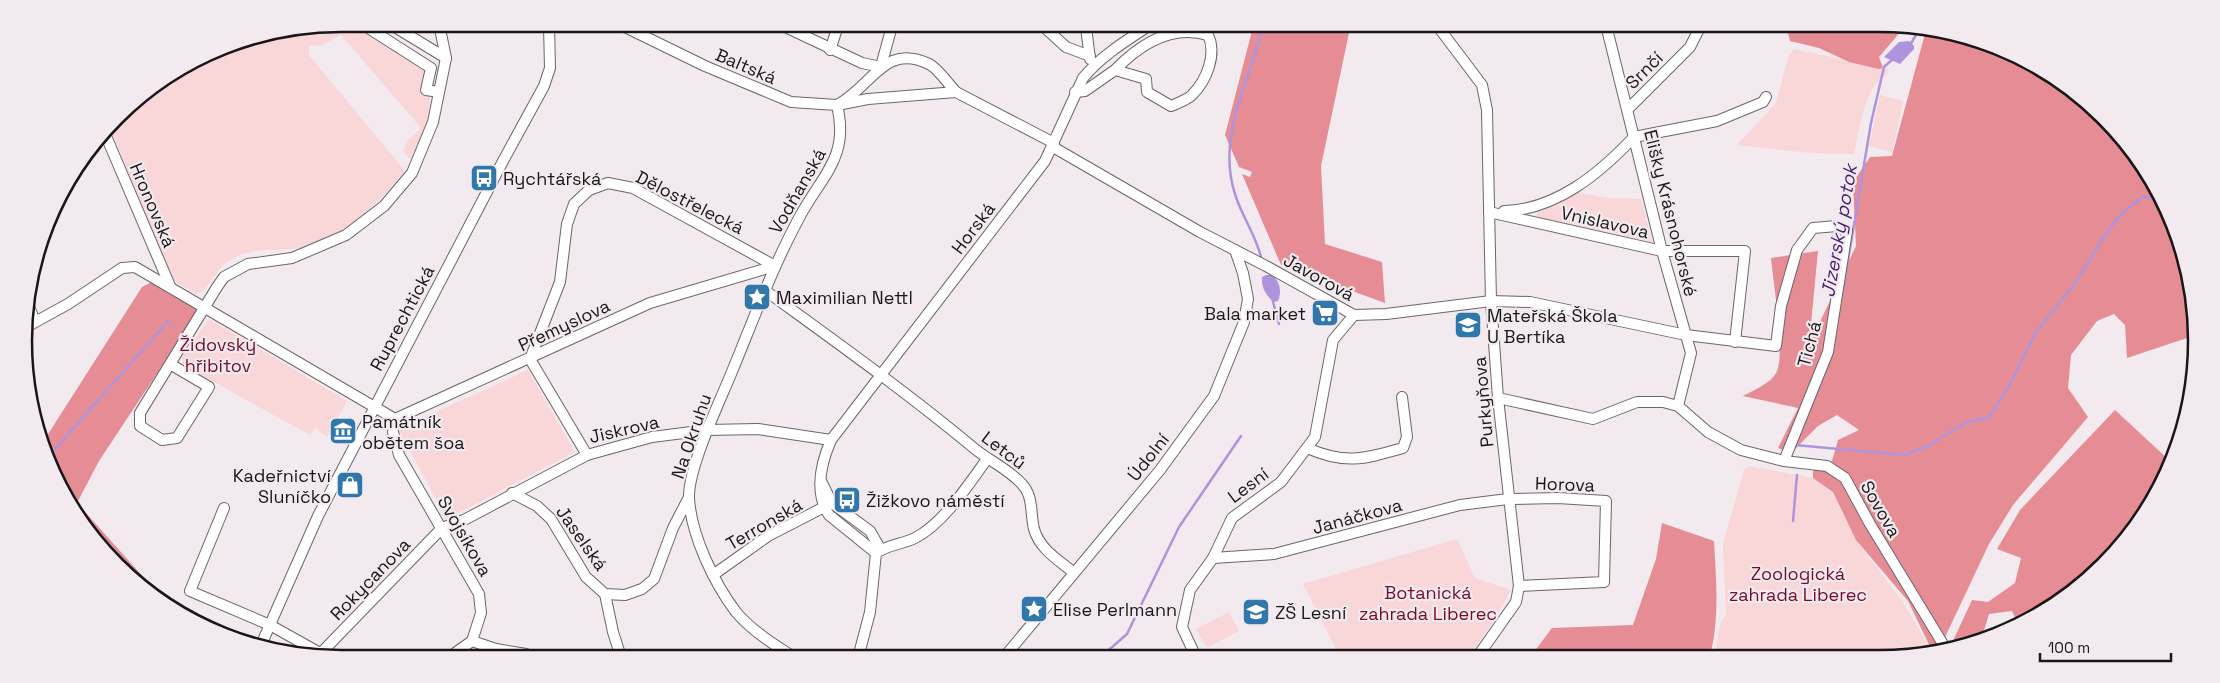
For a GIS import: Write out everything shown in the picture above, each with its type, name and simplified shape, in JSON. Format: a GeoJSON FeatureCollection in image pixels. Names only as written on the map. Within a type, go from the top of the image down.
{"type":"FeatureCollection","features":[{"type":"Feature","properties":{"kind":"street"},"geometry":{"type":"LineString","coordinates":[[376,33],[431,68],[426,90],[439,92]]}},
{"type":"Feature","properties":{"kind":"street"},"geometry":{"type":"LineString","coordinates":[[405,33],[446,58]]}},
{"type":"Feature","properties":{"kind":"street"},"geometry":{"type":"LineString","coordinates":[[170,364],[209,387],[177,438],[162,440],[140,426],[140,413],[204,308],[224,277],[248,264],[300,256],[336,241],[364,223],[384,206],[406,180],[425,147],[434,122],[446,58],[440,33]]}},
{"type":"Feature","properties":{"kind":"street","name":"Ruprechtická"},"geometry":{"type":"LineString","coordinates":[[263,640],[318,516],[503,161],[536,104],[550,68],[549,33]]}},
{"type":"Feature","properties":{"kind":"street","name":"Baltská"},"geometry":{"type":"LineString","coordinates":[[637,33],[705,66],[791,102],[837,105],[868,99],[956,92]]}},
{"type":"Feature","properties":{"kind":"street"},"geometry":{"type":"LineString","coordinates":[[795,33],[862,63],[881,67]]}},
{"type":"Feature","properties":{"kind":"street"},"geometry":{"type":"LineString","coordinates":[[830,50],[836,33]]}},
{"type":"Feature","properties":{"kind":"street"},"geometry":{"type":"LineString","coordinates":[[881,67],[890,33]]}},
{"type":"Feature","properties":{"kind":"street"},"geometry":{"type":"LineString","coordinates":[[1051,33],[1066,47],[1090,56]]}},
{"type":"Feature","properties":{"kind":"street"},"geometry":{"type":"LineString","coordinates":[[1087,33],[1091,68]]}},
{"type":"Feature","properties":{"kind":"street","name":"Horská"},"geometry":{"type":"LineString","coordinates":[[881,375],[1054,145],[1075,92],[1091,68],[1139,33]]}},
{"type":"Feature","properties":{"kind":"street"},"geometry":{"type":"LineString","coordinates":[[1075,92],[1085,91],[1115,70],[1129,55],[1168,33],[1201,33],[1208,35],[1212,44],[1213,54],[1204,78],[1192,96],[1171,106],[1146,92],[1146,79],[1115,70]]}},
{"type":"Feature","properties":{"kind":"street","name":"Purkyňova"},"geometry":{"type":"LineString","coordinates":[[1442,33],[1482,85],[1487,110],[1491,301],[1498,398],[1519,586],[1516,602],[1482,650]]}},
{"type":"Feature","properties":{"kind":"street","name":"Elišky Krásnohorské"},"geometry":{"type":"LineString","coordinates":[[1608,33],[1662,252],[1691,353],[1678,406]]}},
{"type":"Feature","properties":{"kind":"street","name":"Srnčí"},"geometry":{"type":"LineString","coordinates":[[1628,109],[1690,47],[1697,33]]}},
{"type":"Feature","properties":{"kind":"street"},"geometry":{"type":"LineString","coordinates":[[837,105],[852,97],[889,60],[905,57],[930,65],[956,92],[1054,145]]}},
{"type":"Feature","properties":{"kind":"street"},"geometry":{"type":"LineString","coordinates":[[1489,212],[1523,211],[1568,192],[1606,166],[1634,137],[1716,121],[1763,102],[1766,97]]}},
{"type":"Feature","properties":{"kind":"street","name":"Vodňanská"},"geometry":{"type":"LineString","coordinates":[[766,291],[775,266],[800,216],[839,152],[840,116],[837,105]]}},
{"type":"Feature","properties":{"kind":"street","name":"Hronovská"},"geometry":{"type":"LineString","coordinates":[[108,140],[170,286]]}},
{"type":"Feature","properties":{"kind":"street","name":"Javorová"},"geometry":{"type":"LineString","coordinates":[[1054,145],[1138,198],[1354,315],[1386,314],[1491,301],[1530,302],[1686,335],[1776,346],[1781,306],[1797,250],[1813,228],[1837,226],[1848,231]]}},
{"type":"Feature","properties":{"kind":"street","name":"Dělostřelecká"},"geometry":{"type":"LineString","coordinates":[[530,359],[560,282],[567,224],[574,204],[589,190],[608,183],[633,188],[775,266]]}},
{"type":"Feature","properties":{"kind":"street","name":"Vnislavova"},"geometry":{"type":"LineString","coordinates":[[1489,212],[1662,252],[1745,251],[1735,342]]}},
{"type":"Feature","properties":{"kind":"street","name":"Tichá"},"geometry":{"type":"LineString","coordinates":[[1784,461],[1828,352],[1848,231]]}},
{"type":"Feature","properties":{"kind":"street","name":"Údolní"},"geometry":{"type":"LineString","coordinates":[[1010,650],[1160,470],[1214,396],[1244,322],[1248,299],[1235,250]]}},
{"type":"Feature","properties":{"kind":"street","name":"Přemyslova"},"geometry":{"type":"LineString","coordinates":[[374,408],[395,419],[650,303],[775,266]]}},
{"type":"Feature","properties":{"kind":"street"},"geometry":{"type":"LineString","coordinates":[[33,322],[126,267],[135,267],[374,408]]}},
{"type":"Feature","properties":{"kind":"street","name":"Letců"},"geometry":{"type":"LineString","coordinates":[[766,291],[881,375],[1022,483],[1031,500],[1034,529],[1044,549],[1074,573]]}},
{"type":"Feature","properties":{"kind":"street","name":"Na Okruhu"},"geometry":{"type":"LineString","coordinates":[[766,291],[707,430],[692,478],[689,497],[694,527],[713,574],[737,613],[770,642],[783,650]]}},
{"type":"Feature","properties":{"kind":"street","name":"Lesní"},"geometry":{"type":"LineString","coordinates":[[1194,650],[1182,627],[1190,590],[1213,558],[1232,518],[1281,482],[1315,437],[1333,340],[1354,315]]}},
{"type":"Feature","properties":{"kind":"street"},"geometry":{"type":"LineString","coordinates":[[530,359],[587,455]]}},
{"type":"Feature","properties":{"kind":"street"},"geometry":{"type":"LineString","coordinates":[[879,552],[828,515],[828,506],[820,480],[822,460],[831,440],[881,375]]}},
{"type":"Feature","properties":{"kind":"street"},"geometry":{"type":"LineString","coordinates":[[1307,448],[1331,458],[1364,459],[1403,448],[1407,436],[1402,397]]}},
{"type":"Feature","properties":{"kind":"street"},"geometry":{"type":"LineString","coordinates":[[1498,398],[1593,419],[1637,402],[1663,402],[1678,406]]}},
{"type":"Feature","properties":{"kind":"street","name":"Sovova"},"geometry":{"type":"LineString","coordinates":[[1678,406],[1708,432],[1741,450],[1784,461],[1827,466],[1846,478],[1870,524],[1943,644]]}},
{"type":"Feature","properties":{"kind":"street","name":"Jiskrova"},"geometry":{"type":"LineString","coordinates":[[442,528],[464,520],[587,455],[652,437],[707,430],[758,429],[831,440]]}},
{"type":"Feature","properties":{"kind":"street","name":"Svojsíkova"},"geometry":{"type":"LineString","coordinates":[[393,432],[399,455],[479,594],[481,613],[472,641]]}},
{"type":"Feature","properties":{"kind":"street"},"geometry":{"type":"LineString","coordinates":[[879,552],[915,538],[932,528],[970,483],[987,458]]}},
{"type":"Feature","properties":{"kind":"street","name":"Jaselská"},"geometry":{"type":"LineString","coordinates":[[512,493],[538,506],[551,519],[586,577],[605,594],[625,595],[642,589],[654,579],[673,528],[689,497]]}},
{"type":"Feature","properties":{"kind":"street","name":"Horova"},"geometry":{"type":"LineString","coordinates":[[1508,499],[1558,498],[1606,501],[1604,582],[1519,586]]}},
{"type":"Feature","properties":{"kind":"street","name":"Janáčkova"},"geometry":{"type":"LineString","coordinates":[[1213,558],[1274,554],[1460,505],[1508,499]]}},
{"type":"Feature","properties":{"kind":"street","name":"Terronská"},"geometry":{"type":"LineString","coordinates":[[713,574],[768,536],[828,506]]}},
{"type":"Feature","properties":{"kind":"street"},"geometry":{"type":"LineString","coordinates":[[224,508],[190,591],[270,625],[314,649]]}},
{"type":"Feature","properties":{"kind":"street","name":"Rokycanova"},"geometry":{"type":"LineString","coordinates":[[324,650],[442,528]]}},
{"type":"Feature","properties":{"kind":"street"},"geometry":{"type":"LineString","coordinates":[[860,650],[870,612],[879,552]]}},
{"type":"Feature","properties":{"kind":"street"},"geometry":{"type":"LineString","coordinates":[[605,594],[619,650]]}},
{"type":"Feature","properties":{"kind":"street"},"geometry":{"type":"LineString","coordinates":[[460,650],[472,641],[502,650]]}},
{"type":"Feature","properties":{"kind":"green space"},"geometry":{"type":"Polygon","coordinates":[[[321,33],[386,33],[435,63],[427,122],[412,161],[403,151],[408,140],[421,128],[341,35],[321,46],[309,45],[309,55],[405,171],[375,204],[349,225],[323,241],[300,248],[251,252],[241,255],[227,262],[200,293],[196,294],[173,280],[113,134],[153,96],[187,74],[223,56],[262,43],[301,35],[321,33]]]}},
{"type":"Feature","properties":{"kind":"green space"},"geometry":{"type":"Polygon","coordinates":[[[1794,49],[1888,69],[1886,76],[1872,89],[1868,99],[1854,154],[1810,153],[1737,145],[1776,103],[1788,57],[1794,49]]]}},
{"type":"Feature","properties":{"kind":"green space"},"geometry":{"type":"Polygon","coordinates":[[[1880,95],[1903,101],[1892,152],[1869,146],[1880,95]]]}},
{"type":"Feature","properties":{"kind":"green space"},"geometry":{"type":"Polygon","coordinates":[[[1574,192],[1610,198],[1641,199],[1653,244],[1537,219],[1537,212],[1556,206],[1574,192]]]}},
{"type":"Feature","properties":{"kind":"green space","name":"Židovský hřibitov"},"geometry":{"type":"Polygon","coordinates":[[[209,319],[347,401],[327,437],[315,428],[310,435],[183,365],[182,357],[209,319]]]}},
{"type":"Feature","properties":{"kind":"green space"},"geometry":{"type":"Polygon","coordinates":[[[528,370],[575,452],[447,519],[398,429],[528,370]]]}},
{"type":"Feature","properties":{"kind":"green space","name":"Zoologická zahrada Liberec"},"geometry":{"type":"Polygon","coordinates":[[[1749,466],[1813,478],[1833,492],[1856,540],[1902,601],[1929,646],[1899,650],[1715,650],[1721,622],[1726,614],[1723,544],[1744,469],[1749,466]]]}},
{"type":"Feature","properties":{"kind":"green space","name":"Botanická zahrada Liberec"},"geometry":{"type":"Polygon","coordinates":[[[1457,539],[1475,578],[1511,590],[1494,621],[1473,650],[1336,650],[1303,584],[1457,539]]]}},
{"type":"Feature","properties":{"kind":"green space"},"geometry":{"type":"Polygon","coordinates":[[[1229,612],[1239,631],[1207,648],[1196,629],[1229,612]]]}},
{"type":"Feature","properties":{"kind":"shaded area"},"geometry":{"type":"Polygon","coordinates":[[[1251,33],[1349,33],[1321,166],[1325,244],[1382,262],[1385,303],[1281,265],[1242,174],[1250,177],[1252,172],[1239,167],[1225,135],[1251,33]]]}},
{"type":"Feature","properties":{"kind":"shaded area"},"geometry":{"type":"Polygon","coordinates":[[[1788,33],[1899,33],[1879,57],[1883,68],[1879,69],[1849,62],[1819,48],[1790,41],[1788,33]]]}},
{"type":"Feature","properties":{"kind":"shaded area"},"geometry":{"type":"Polygon","coordinates":[[[1924,36],[1978,49],[2015,64],[2033,74],[2067,96],[2097,123],[2124,153],[2146,187],[2156,205],[2171,242],[2182,281],[2187,321],[2188,338],[2127,358],[2125,325],[2114,314],[2097,321],[2071,355],[2068,388],[2088,417],[2013,505],[1989,544],[1942,644],[1930,646],[1908,601],[1856,540],[1833,492],[1813,478],[1813,471],[1832,461],[1838,440],[1859,430],[1837,415],[1818,426],[1791,453],[1778,448],[1798,408],[1743,396],[1771,379],[1777,371],[1779,362],[1779,334],[1771,258],[1818,251],[1809,345],[1856,246],[1853,182],[1870,157],[1892,156],[1924,36]]]}},
{"type":"Feature","properties":{"kind":"shaded area"},"geometry":{"type":"Polygon","coordinates":[[[1909,41],[1914,46],[1914,49],[1900,64],[1884,57],[1899,42],[1909,41]]]}},
{"type":"Feature","properties":{"kind":"shaded area"},"geometry":{"type":"Polygon","coordinates":[[[1273,275],[1280,287],[1278,301],[1274,302],[1265,291],[1262,277],[1273,275]]]}},
{"type":"Feature","properties":{"kind":"shaded area"},"geometry":{"type":"Polygon","coordinates":[[[152,282],[199,310],[99,461],[78,502],[64,478],[47,435],[142,287],[152,282]]]}},
{"type":"Feature","properties":{"kind":"shaded area"},"geometry":{"type":"Polygon","coordinates":[[[2115,410],[2165,457],[2146,496],[2124,530],[2082,574],[2067,587],[2016,619],[2012,611],[1989,614],[1983,632],[1953,641],[1972,600],[1988,602],[2015,583],[2021,558],[1997,549],[2020,510],[2115,410]]]}},
{"type":"Feature","properties":{"kind":"shaded area"},"geometry":{"type":"Polygon","coordinates":[[[83,509],[149,584],[109,545],[96,530],[83,509]]]}},
{"type":"Feature","properties":{"kind":"shaded area"},"geometry":{"type":"Polygon","coordinates":[[[1662,523],[1714,541],[1716,613],[1711,650],[1536,650],[1552,628],[1633,625],[1656,559],[1662,523]]]}},
{"type":"Feature","properties":{"kind":"waterway"},"geometry":{"type":"LineString","coordinates":[[1261,33],[1236,111],[1229,153],[1236,197],[1261,257]]}},
{"type":"Feature","properties":{"kind":"waterway","name":"Jizerský potok"},"geometry":{"type":"LineString","coordinates":[[1910,45],[1916,35]]}},
{"type":"Feature","properties":{"kind":"waterway","name":"Jizerský potok"},"geometry":{"type":"LineString","coordinates":[[1842,296],[1871,123],[1884,67],[1894,58]]}},
{"type":"Feature","properties":{"kind":"waterway"},"geometry":{"type":"LineString","coordinates":[[1828,365],[1795,445],[1904,455],[1928,446],[1965,423],[1989,417],[2008,388],[2036,332],[2073,286],[2107,232],[2122,213],[2142,197],[2152,197]]}},
{"type":"Feature","properties":{"kind":"waterway"},"geometry":{"type":"LineString","coordinates":[[1272,298],[1279,324]]}},
{"type":"Feature","properties":{"kind":"waterway"},"geometry":{"type":"LineString","coordinates":[[53,452],[169,320]]}},
{"type":"Feature","properties":{"kind":"waterway"},"geometry":{"type":"LineString","coordinates":[[1109,650],[1127,634],[1179,527],[1241,436]]}},
{"type":"Feature","properties":{"kind":"waterway","name":"Jizerský potok"},"geometry":{"type":"LineString","coordinates":[[1793,521],[1797,475]]}},
{"type":"Feature","properties":{"kind":"place","name":"Rychtářská"},"geometry":{"type":"Point","coordinates":[484,178]}},
{"type":"Feature","properties":{"kind":"place","name":"Maximilian Nettl"},"geometry":{"type":"Point","coordinates":[757,297]}},
{"type":"Feature","properties":{"kind":"place","name":"Bala market"},"geometry":{"type":"Point","coordinates":[1325,313]}},
{"type":"Feature","properties":{"kind":"place","name":"Mateřská Škola U Bertíka"},"geometry":{"type":"Point","coordinates":[1468,325]}},
{"type":"Feature","properties":{"kind":"place","name":"Památník obětem šoa"},"geometry":{"type":"Point","coordinates":[343,431]}},
{"type":"Feature","properties":{"kind":"place","name":"Kadeřnictví Sluníčko"},"geometry":{"type":"Point","coordinates":[350,485]}},
{"type":"Feature","properties":{"kind":"place","name":"Žižkovo náměstí"},"geometry":{"type":"Point","coordinates":[847,500]}},
{"type":"Feature","properties":{"kind":"place","name":"Elise Perlmann"},"geometry":{"type":"Point","coordinates":[1034,609]}},
{"type":"Feature","properties":{"kind":"place","name":"ZŠ Lesní"},"geometry":{"type":"Point","coordinates":[1256,612]}}]}
